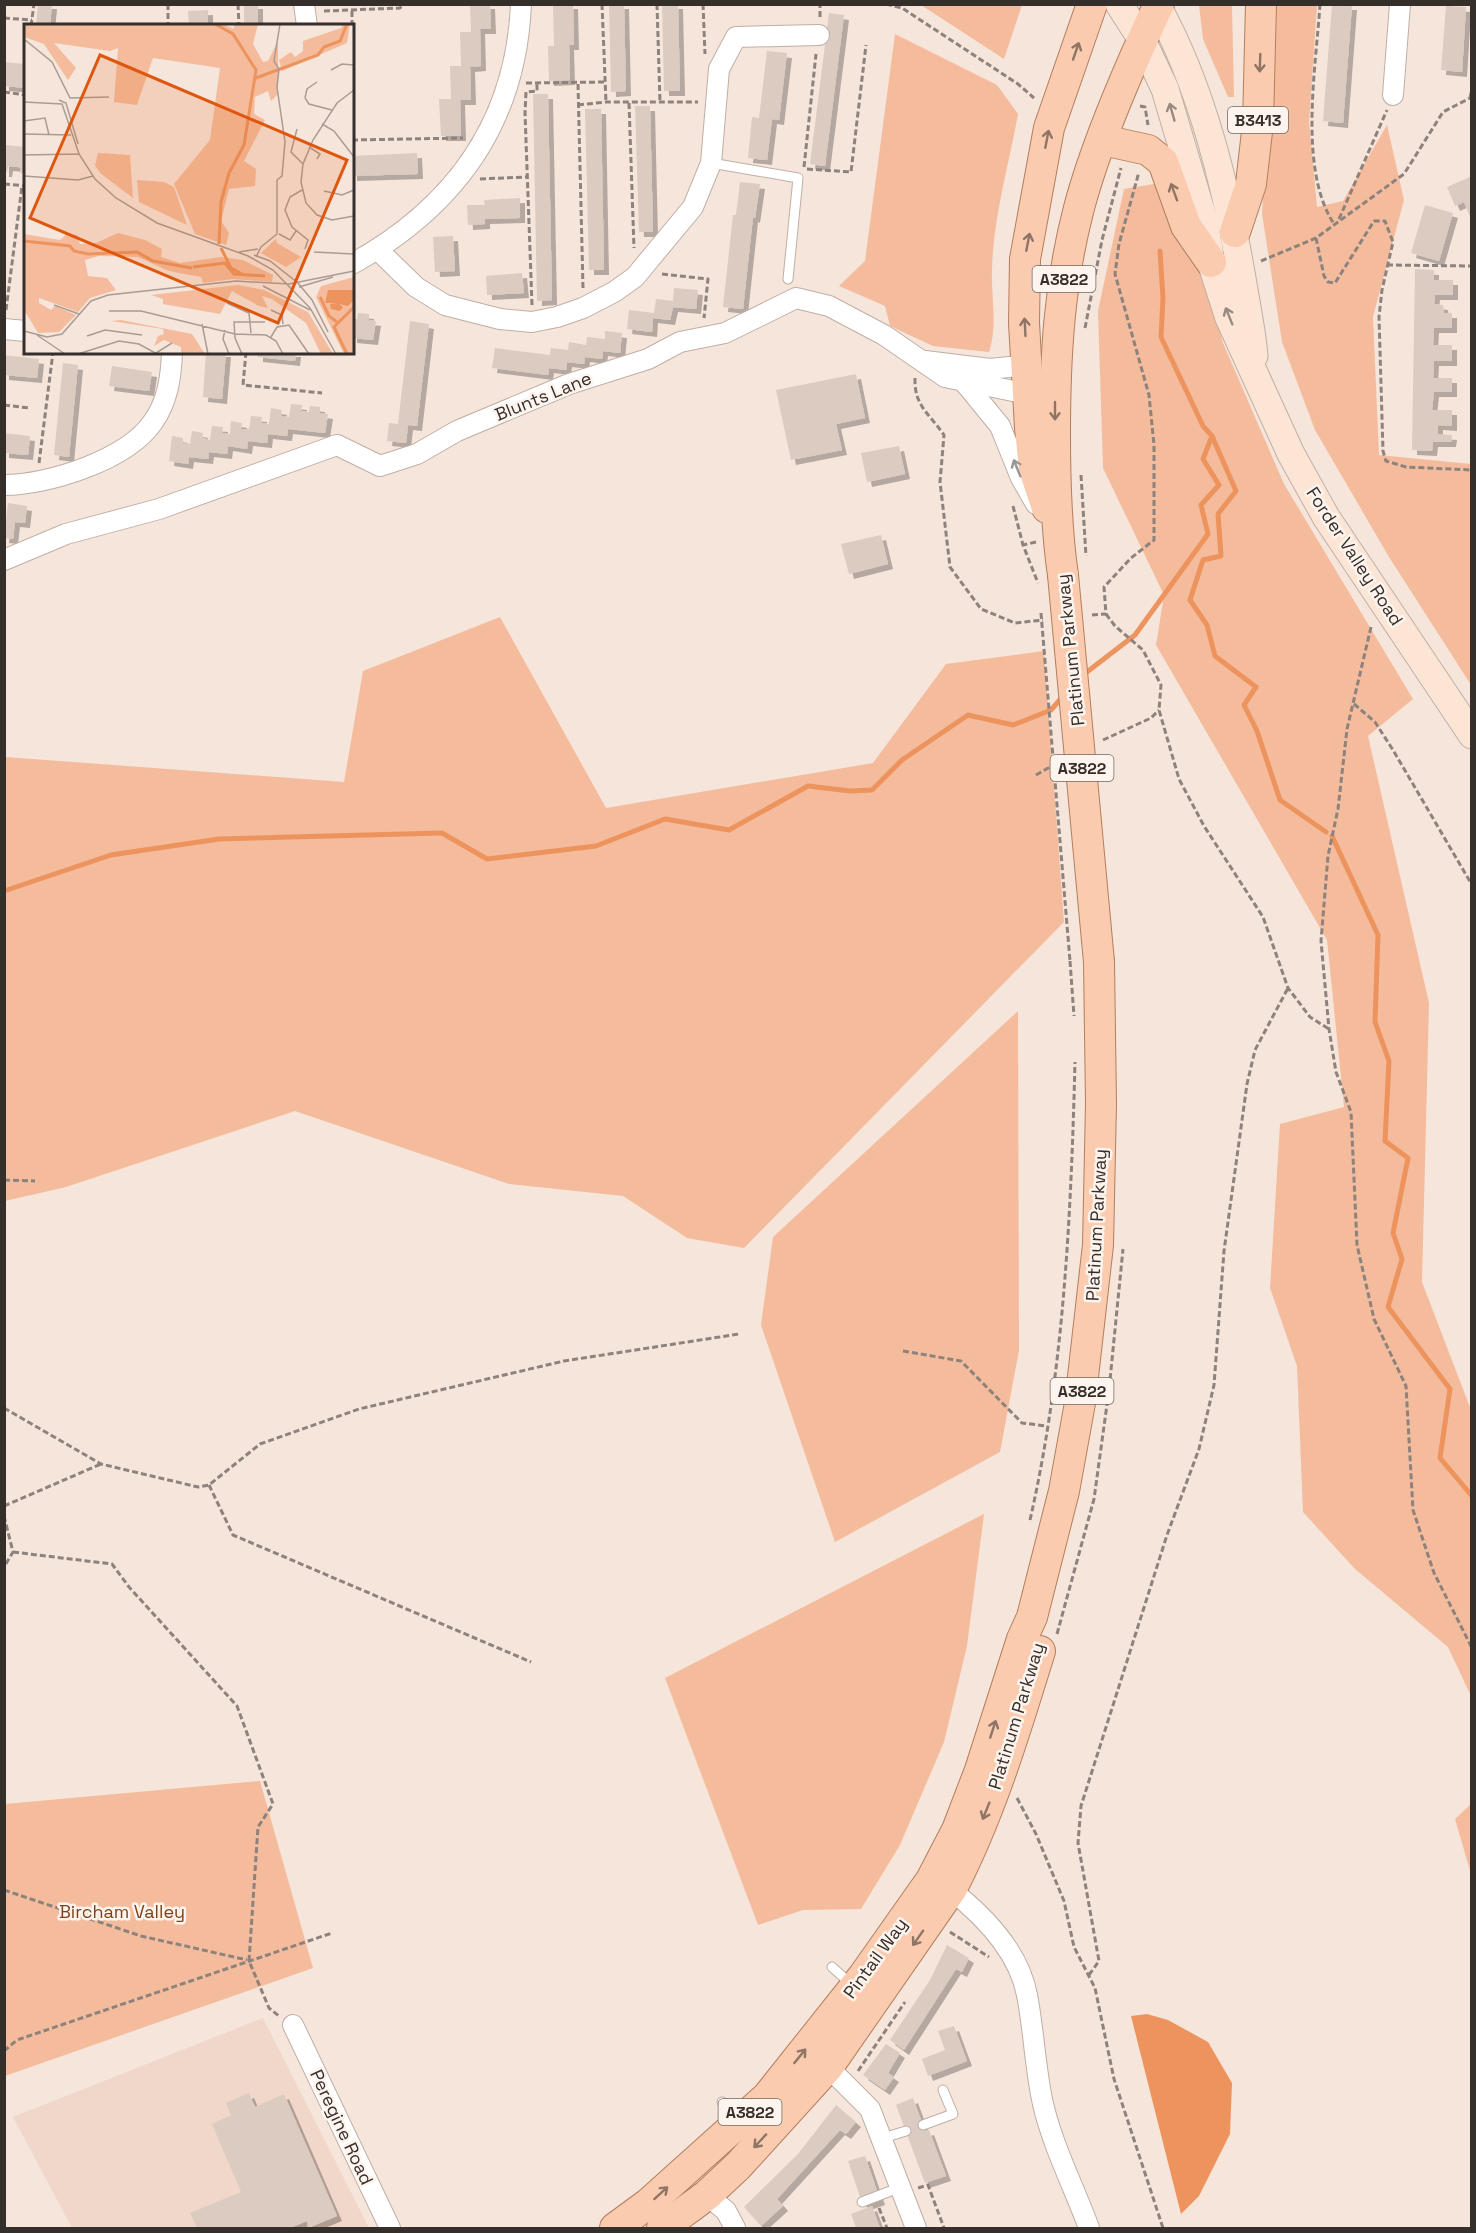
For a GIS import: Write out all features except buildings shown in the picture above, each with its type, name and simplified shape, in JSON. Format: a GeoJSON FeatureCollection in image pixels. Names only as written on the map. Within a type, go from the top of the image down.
{"type":"FeatureCollection","features":[{"type":"Feature","properties":{"kind":"main road","name":"Platinum Parkway"},"geometry":{"type":"LineString","coordinates":[[951,1890],[966,1861],[997,1781],[1043,1640],[1032,1617],[1064,1491],[1080,1403],[1094,1299],[1098,1245],[1101,1114],[1099,962],[1075,567],[1057,537],[1034,469],[1024,322],[1025,259],[1049,128],[1092,4]]}},
{"type":"Feature","properties":{"kind":"main road","name":"Forder Valley Road"},"geometry":{"type":"LineString","coordinates":[[1119,4],[1142,40],[1167,94],[1204,221],[1211,262],[1229,318],[1291,454],[1318,504],[1472,735]]}},
{"type":"Feature","properties":{"kind":"main road","name":"B3413"},"geometry":{"type":"LineString","coordinates":[[1234,232],[1252,174],[1258,123],[1261,4]]}},
{"type":"Feature","properties":{"kind":"main road","name":"A3822"},"geometry":{"type":"LineString","coordinates":[[1142,40],[1158,6]]}},
{"type":"Feature","properties":{"kind":"main road","name":"B3413"},"geometry":{"type":"LineString","coordinates":[[1158,6],[1199,101],[1210,133],[1234,232]]}},
{"type":"Feature","properties":{"kind":"main road","name":"Platinum Parkway"},"geometry":{"type":"LineString","coordinates":[[1057,537],[1055,352],[1064,280],[1079,207],[1115,143],[1118,101],[1142,40]]}},
{"type":"Feature","properties":{"kind":"main road"},"geometry":{"type":"LineString","coordinates":[[1115,143],[1148,150],[1163,162],[1186,226],[1211,262]]}},
{"type":"Feature","properties":{"kind":"main road","name":"Forder Valley Road"},"geometry":{"type":"LineString","coordinates":[[1234,232],[1252,325],[1254,369]]}},
{"type":"Feature","properties":{"kind":"main road","name":"Pintail Way"},"geometry":{"type":"LineString","coordinates":[[615,2229],[650,2203],[730,2113],[767,2097],[855,1987],[931,1880],[957,1830],[980,1770],[1022,1639],[1032,1617]]}},
{"type":"Feature","properties":{"kind":"main road","name":"Pintail Way"},"geometry":{"type":"LineString","coordinates":[[662,2229],[707,2195],[828,2067],[951,1890]]}},
{"type":"Feature","properties":{"kind":"street"},"geometry":{"type":"LineString","coordinates":[[304,4],[307,24]]}},
{"type":"Feature","properties":{"kind":"street"},"geometry":{"type":"LineString","coordinates":[[354,261],[378,250],[416,220],[465,172],[486,138],[506,97],[517,48],[521,4]]}},
{"type":"Feature","properties":{"kind":"street"},"geometry":{"type":"LineString","coordinates":[[1393,95],[1400,4]]}},
{"type":"Feature","properties":{"kind":"street"},"geometry":{"type":"LineString","coordinates":[[378,250],[416,287],[445,305],[481,316],[532,322],[583,308],[635,277],[693,207],[711,163],[719,69],[736,38],[819,35]]}},
{"type":"Feature","properties":{"kind":"street","name":"Blunts Lane"},"geometry":{"type":"LineString","coordinates":[[4,560],[66,534],[159,509],[337,445],[380,466],[417,454],[457,431],[569,384],[648,359],[680,342],[725,333],[796,298],[828,306],[884,335],[945,378],[964,382],[1028,379]]}},
{"type":"Feature","properties":{"kind":"street"},"geometry":{"type":"LineString","coordinates":[[4,329],[24,330]]}},
{"type":"Feature","properties":{"kind":"street"},"geometry":{"type":"LineString","coordinates":[[920,361],[990,369],[1028,379],[1032,394],[1055,352]]}},
{"type":"Feature","properties":{"kind":"street"},"geometry":{"type":"LineString","coordinates":[[4,485],[37,482],[74,473],[121,450],[153,423],[170,388],[172,354]]}},
{"type":"Feature","properties":{"kind":"street"},"geometry":{"type":"LineString","coordinates":[[964,382],[1000,426],[1021,478],[1057,537]]}},
{"type":"Feature","properties":{"kind":"street"},"geometry":{"type":"LineString","coordinates":[[951,1890],[992,1925],[1027,1993],[1043,2106],[1089,2229]]}},
{"type":"Feature","properties":{"kind":"street","name":"Peregine Road"},"geometry":{"type":"LineString","coordinates":[[293,2025],[390,2229]]}},
{"type":"Feature","properties":{"kind":"street"},"geometry":{"type":"LineString","coordinates":[[828,2067],[870,2109],[916,2229]]}},
{"type":"Feature","properties":{"kind":"street"},"geometry":{"type":"LineString","coordinates":[[707,2195],[726,2211],[735,2229]]}},
{"type":"Feature","properties":{"kind":"lane"},"geometry":{"type":"LineString","coordinates":[[711,163],[798,178],[788,279]]}},
{"type":"Feature","properties":{"kind":"lane"},"geometry":{"type":"LineString","coordinates":[[832,1967],[855,1987]]}},
{"type":"Feature","properties":{"kind":"lane"},"geometry":{"type":"LineString","coordinates":[[923,2125],[953,2114],[943,2090]]}},
{"type":"Feature","properties":{"kind":"lane"},"geometry":{"type":"LineString","coordinates":[[883,2138],[906,2131]]}},
{"type":"Feature","properties":{"kind":"lane"},"geometry":{"type":"LineString","coordinates":[[862,2202],[902,2190]]}},
{"type":"Feature","properties":{"kind":"path"},"geometry":{"type":"LineString","coordinates":[[32,24],[34,4]]}},
{"type":"Feature","properties":{"kind":"path"},"geometry":{"type":"LineString","coordinates":[[168,4],[168,24]]}},
{"type":"Feature","properties":{"kind":"path"},"geometry":{"type":"LineString","coordinates":[[238,4],[239,24]]}},
{"type":"Feature","properties":{"kind":"path"},"geometry":{"type":"LineString","coordinates":[[327,10],[400,8],[404,4]]}},
{"type":"Feature","properties":{"kind":"path"},"geometry":{"type":"LineString","coordinates":[[602,4],[606,102]]}},
{"type":"Feature","properties":{"kind":"path"},"geometry":{"type":"LineString","coordinates":[[657,4],[660,102]]}},
{"type":"Feature","properties":{"kind":"path"},"geometry":{"type":"LineString","coordinates":[[820,4],[819,35],[804,168],[851,172],[866,45]]}},
{"type":"Feature","properties":{"kind":"path"},"geometry":{"type":"LineString","coordinates":[[886,4],[902,8],[1018,84],[1055,112]]}},
{"type":"Feature","properties":{"kind":"path"},"geometry":{"type":"LineString","coordinates":[[1320,4],[1314,148],[1318,189],[1334,224]]}},
{"type":"Feature","properties":{"kind":"path"},"geometry":{"type":"LineString","coordinates":[[352,10],[352,24]]}},
{"type":"Feature","properties":{"kind":"path"},"geometry":{"type":"LineString","coordinates":[[4,18],[32,20]]}},
{"type":"Feature","properties":{"kind":"path"},"geometry":{"type":"LineString","coordinates":[[526,83],[605,82]]}},
{"type":"Feature","properties":{"kind":"path"},"geometry":{"type":"LineString","coordinates":[[532,322],[526,92],[537,91],[537,83]]}},
{"type":"Feature","properties":{"kind":"path"},"geometry":{"type":"LineString","coordinates":[[578,84],[583,308]]}},
{"type":"Feature","properties":{"kind":"path"},"geometry":{"type":"LineString","coordinates":[[1242,275],[1261,261],[1316,238],[1404,174],[1443,112],[1471,97],[1472,89]]}},
{"type":"Feature","properties":{"kind":"path"},"geometry":{"type":"LineString","coordinates":[[4,92],[24,95]]}},
{"type":"Feature","properties":{"kind":"path"},"geometry":{"type":"LineString","coordinates":[[1338,220],[1393,95]]}},
{"type":"Feature","properties":{"kind":"path"},"geometry":{"type":"LineString","coordinates":[[578,105],[606,102],[706,102]]}},
{"type":"Feature","properties":{"kind":"path"},"geometry":{"type":"LineString","coordinates":[[628,103],[635,277]]}},
{"type":"Feature","properties":{"kind":"path"},"geometry":{"type":"LineString","coordinates":[[354,140],[440,139]]}},
{"type":"Feature","properties":{"kind":"path"},"geometry":{"type":"LineString","coordinates":[[1083,336],[1102,240],[1115,143]]}},
{"type":"Feature","properties":{"kind":"path"},"geometry":{"type":"LineString","coordinates":[[482,179],[527,177]]}},
{"type":"Feature","properties":{"kind":"path"},"geometry":{"type":"LineString","coordinates":[[4,184],[24,186],[4,321]]}},
{"type":"Feature","properties":{"kind":"path"},"geometry":{"type":"LineString","coordinates":[[1316,238],[1324,276],[1328,282],[1335,283],[1374,221],[1381,219],[1386,221],[1393,242],[1379,318],[1383,451],[1386,460],[1406,467],[1472,470]]}},
{"type":"Feature","properties":{"kind":"path"},"geometry":{"type":"LineString","coordinates":[[1387,265],[1472,266]]}},
{"type":"Feature","properties":{"kind":"path"},"geometry":{"type":"LineString","coordinates":[[689,277],[708,279],[703,322]]}},
{"type":"Feature","properties":{"kind":"path"},"geometry":{"type":"LineString","coordinates":[[37,482],[53,354]]}},
{"type":"Feature","properties":{"kind":"path"},"geometry":{"type":"LineString","coordinates":[[246,354],[243,385],[322,393]]}},
{"type":"Feature","properties":{"kind":"path"},"geometry":{"type":"LineString","coordinates":[[4,405],[29,408]]}},
{"type":"Feature","properties":{"kind":"path"},"geometry":{"type":"LineString","coordinates":[[1075,567],[1081,472]]}},
{"type":"Feature","properties":{"kind":"path"},"geometry":{"type":"LineString","coordinates":[[1378,595],[1347,729],[1336,820],[1329,853],[1321,941],[1329,1029],[1336,1072],[1351,1112],[1357,1245],[1374,1319],[1406,1386],[1413,1510],[1434,1573],[1472,1648]]}},
{"type":"Feature","properties":{"kind":"path"},"geometry":{"type":"LineString","coordinates":[[1040,606],[1074,1019]]}},
{"type":"Feature","properties":{"kind":"path"},"geometry":{"type":"LineString","coordinates":[[1106,614],[1115,626],[1143,650],[1161,685],[1159,710],[1179,779],[1204,826],[1263,917],[1288,988],[1310,1017],[1329,1029]]}},
{"type":"Feature","properties":{"kind":"path"},"geometry":{"type":"LineString","coordinates":[[1353,704],[1376,722],[1472,885]]}},
{"type":"Feature","properties":{"kind":"path"},"geometry":{"type":"LineString","coordinates":[[1089,1975],[1099,1960],[1078,1843],[1081,1806],[1167,1535],[1198,1449],[1214,1385],[1224,1251],[1247,1084],[1255,1050],[1288,988]]}},
{"type":"Feature","properties":{"kind":"path"},"geometry":{"type":"LineString","coordinates":[[1029,1525],[1054,1379],[1072,1188],[1075,1053]]}},
{"type":"Feature","properties":{"kind":"path"},"geometry":{"type":"LineString","coordinates":[[4,1180],[35,1181]]}},
{"type":"Feature","properties":{"kind":"path"},"geometry":{"type":"LineString","coordinates":[[4,1408],[101,1464],[168,1482],[198,1487],[208,1485],[260,1444],[359,1409],[564,1361],[739,1334]]}},
{"type":"Feature","properties":{"kind":"path"},"geometry":{"type":"LineString","coordinates":[[903,1351],[961,1360],[1022,1423],[1047,1426]]}},
{"type":"Feature","properties":{"kind":"path"},"geometry":{"type":"LineString","coordinates":[[4,1506],[101,1464]]}},
{"type":"Feature","properties":{"kind":"path"},"geometry":{"type":"LineString","coordinates":[[208,1485],[233,1535],[531,1662]]}},
{"type":"Feature","properties":{"kind":"path"},"geometry":{"type":"LineString","coordinates":[[4,1516],[13,1552],[4,1567]]}},
{"type":"Feature","properties":{"kind":"path"},"geometry":{"type":"LineString","coordinates":[[13,1552],[112,1564],[129,1587],[237,1706],[273,1804],[258,1827],[249,1961],[268,2008],[293,2025]]}},
{"type":"Feature","properties":{"kind":"path"},"geometry":{"type":"LineString","coordinates":[[1013,1789],[1036,1834],[1060,1892],[1074,1947],[1095,1988],[1114,2079],[1163,2229]]}},
{"type":"Feature","properties":{"kind":"path"},"geometry":{"type":"LineString","coordinates":[[4,1890],[141,1936],[249,1961]]}},
{"type":"Feature","properties":{"kind":"path"},"geometry":{"type":"LineString","coordinates":[[951,1932],[1009,1971],[1016,1968]]}},
{"type":"Feature","properties":{"kind":"path"},"geometry":{"type":"LineString","coordinates":[[4,2051],[17,2040],[332,1933]]}},
{"type":"Feature","properties":{"kind":"path"},"geometry":{"type":"LineString","coordinates":[[902,2190],[928,2185],[944,2229]]}},
{"type":"Feature","properties":{"kind":"shaded area"},"geometry":{"type":"Polygon","coordinates":[[[1147,2014],[1168,2020],[1208,2042],[1232,2083],[1230,2134],[1199,2196],[1181,2214],[1131,2016],[1147,2014]]]}},
{"type":"Feature","properties":{"kind":"shaded area"},"geometry":{"type":"Polygon","coordinates":[[[263,2018],[369,2228],[72,2228],[13,2117],[263,2018]]]}},
{"type":"Feature","properties":{"kind":"green space"},"geometry":{"type":"Polygon","coordinates":[[[921,5],[1022,5],[1004,59],[921,5]]]}},
{"type":"Feature","properties":{"kind":"green space"},"geometry":{"type":"Polygon","coordinates":[[[1199,5],[1232,5],[1234,97],[1228,97],[1203,39],[1199,5]]]}},
{"type":"Feature","properties":{"kind":"green space"},"geometry":{"type":"Polygon","coordinates":[[[1272,5],[1317,5],[1309,122],[1317,207],[1343,201],[1387,125],[1404,200],[1373,317],[1379,455],[1471,464],[1471,685],[1389,557],[1315,430],[1282,342],[1262,214],[1272,5]]]}},
{"type":"Feature","properties":{"kind":"green space"},"geometry":{"type":"Polygon","coordinates":[[[895,34],[997,85],[1018,114],[995,231],[992,270],[994,311],[989,352],[933,346],[890,326],[885,306],[839,286],[865,261],[895,34]]]}},
{"type":"Feature","properties":{"kind":"green space"},"geometry":{"type":"Polygon","coordinates":[[[1177,180],[1223,343],[1284,484],[1413,699],[1368,736],[1429,1003],[1422,1282],[1471,1410],[1471,1696],[1448,1647],[1355,1569],[1303,1512],[1297,1366],[1270,1288],[1280,1124],[1344,1107],[1327,940],[1156,645],[1164,595],[1103,468],[1098,311],[1124,189],[1177,180]]]}},
{"type":"Feature","properties":{"kind":"green space"},"geometry":{"type":"Polygon","coordinates":[[[500,617],[606,808],[873,763],[946,664],[1044,651],[1064,922],[744,1248],[687,1238],[623,1196],[509,1184],[295,1111],[66,1187],[5,1201],[5,757],[344,782],[363,671],[500,617]]]}},
{"type":"Feature","properties":{"kind":"green space"},"geometry":{"type":"Polygon","coordinates":[[[1018,1011],[1019,1350],[1000,1452],[835,1542],[761,1325],[773,1237],[1018,1011]]]}},
{"type":"Feature","properties":{"kind":"green space"},"geometry":{"type":"Polygon","coordinates":[[[984,1514],[967,1646],[944,1742],[900,1845],[861,1909],[803,1910],[758,1925],[665,1678],[984,1514]]]}},
{"type":"Feature","properties":{"kind":"green space","name":"Bircham Valley"},"geometry":{"type":"Polygon","coordinates":[[[260,1781],[313,1968],[5,2076],[5,1804],[260,1781]]]}},
{"type":"Feature","properties":{"kind":"green space"},"geometry":{"type":"Polygon","coordinates":[[[1471,1804],[1471,1874],[1455,1819],[1471,1804]]]}},
{"type":"Feature","properties":{"kind":"waterway"},"geometry":{"type":"LineString","coordinates":[[1160,251],[1163,298],[1161,337],[1203,426],[1212,436],[1236,491],[1218,514],[1221,556],[1203,560],[1190,600],[1207,625],[1215,656],[1256,687],[1244,705],[1257,731],[1280,800],[1326,832]]}},
{"type":"Feature","properties":{"kind":"waterway"},"geometry":{"type":"LineString","coordinates":[[1083,675],[1135,635],[1208,534],[1201,505],[1219,485],[1203,459],[1212,436]]}},
{"type":"Feature","properties":{"kind":"waterway"},"geometry":{"type":"LineString","coordinates":[[4,891],[111,855],[219,839],[442,833],[487,859],[596,846],[665,819],[729,830],[808,786],[850,791],[872,790],[902,760],[968,715],[1013,725],[1051,710],[1064,695]]}},
{"type":"Feature","properties":{"kind":"waterway"},"geometry":{"type":"LineString","coordinates":[[1332,836],[1378,935],[1375,1022],[1389,1061],[1385,1141],[1408,1158],[1393,1233],[1402,1259],[1388,1307],[1450,1389],[1440,1458],[1472,1496]]}}]}
